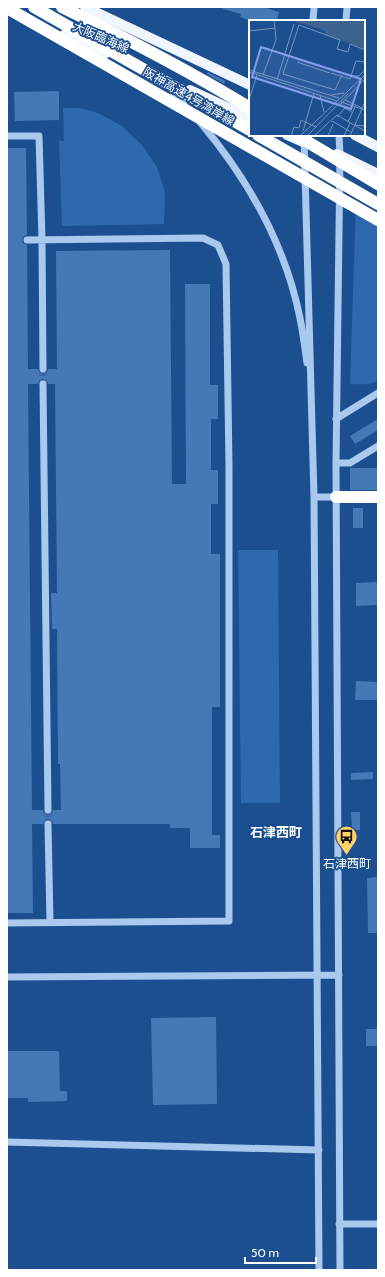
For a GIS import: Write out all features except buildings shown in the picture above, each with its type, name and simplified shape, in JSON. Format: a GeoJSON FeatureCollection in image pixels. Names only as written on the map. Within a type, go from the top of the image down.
{"type":"FeatureCollection","features":[{"type":"Feature","properties":{"kind":"highway","name":"阪神高速4号湾岸線"},"geometry":{"type":"LineString","coordinates":[[34,7],[249,129]]}},
{"type":"Feature","properties":{"kind":"highway"},"geometry":{"type":"LineString","coordinates":[[62,7],[127,39],[212,85],[249,107]]}},
{"type":"Feature","properties":{"kind":"highway","name":"阪神高速4号湾岸線"},"geometry":{"type":"LineString","coordinates":[[7,8],[378,220]]}},
{"type":"Feature","properties":{"kind":"highway"},"geometry":{"type":"LineString","coordinates":[[260,136],[378,204]]}},
{"type":"Feature","properties":{"kind":"highway"},"geometry":{"type":"LineString","coordinates":[[301,138],[378,184]]}},
{"type":"Feature","properties":{"kind":"highway"},"geometry":{"type":"LineString","coordinates":[[336,497],[378,497]]}},
{"type":"Feature","properties":{"kind":"main road","name":"大阪臨海線"},"geometry":{"type":"LineString","coordinates":[[85,7],[249,85]]}},
{"type":"Feature","properties":{"kind":"main road","name":"大阪臨海線"},"geometry":{"type":"LineString","coordinates":[[7,11],[159,76],[249,118]]}},
{"type":"Feature","properties":{"kind":"main road"},"geometry":{"type":"LineString","coordinates":[[357,136],[378,147]]}},
{"type":"Feature","properties":{"kind":"main road"},"geometry":{"type":"LineString","coordinates":[[301,138],[378,174]]}},
{"type":"Feature","properties":{"kind":"street"},"geometry":{"type":"LineString","coordinates":[[313,20],[314,7]]}},
{"type":"Feature","properties":{"kind":"street"},"geometry":{"type":"LineString","coordinates":[[346,20],[347,7]]}},
{"type":"Feature","properties":{"kind":"street"},"geometry":{"type":"LineString","coordinates":[[159,76],[213,137],[233,164],[251,191],[271,230],[288,275],[300,318],[312,405]]}},
{"type":"Feature","properties":{"kind":"street"},"geometry":{"type":"LineString","coordinates":[[7,136],[39,136],[42,240],[43,369]]}},
{"type":"Feature","properties":{"kind":"street"},"geometry":{"type":"LineString","coordinates":[[339,136],[336,497],[340,1270]]}},
{"type":"Feature","properties":{"kind":"street"},"geometry":{"type":"LineString","coordinates":[[301,138],[312,405],[314,497],[319,1270]]}},
{"type":"Feature","properties":{"kind":"street"},"geometry":{"type":"LineString","coordinates":[[7,923],[230,921],[229,466],[226,264],[218,245],[203,238],[27,240]]}},
{"type":"Feature","properties":{"kind":"street"},"geometry":{"type":"LineString","coordinates":[[43,384],[48,810]]}},
{"type":"Feature","properties":{"kind":"street"},"geometry":{"type":"LineString","coordinates":[[336,418],[378,393]]}},
{"type":"Feature","properties":{"kind":"street"},"geometry":{"type":"LineString","coordinates":[[336,463],[350,463],[378,446]]}},
{"type":"Feature","properties":{"kind":"street"},"geometry":{"type":"LineString","coordinates":[[314,497],[336,497]]}},
{"type":"Feature","properties":{"kind":"street"},"geometry":{"type":"LineString","coordinates":[[48,824],[50,922]]}},
{"type":"Feature","properties":{"kind":"street"},"geometry":{"type":"LineString","coordinates":[[7,977],[339,975]]}},
{"type":"Feature","properties":{"kind":"street"},"geometry":{"type":"LineString","coordinates":[[7,1142],[319,1150]]}},
{"type":"Feature","properties":{"kind":"street"},"geometry":{"type":"LineString","coordinates":[[340,1224],[378,1224]]}},
{"type":"Feature","properties":{"kind":"shaded area"},"geometry":{"type":"Polygon","coordinates":[[[63,108],[80,108],[98,113],[122,126],[142,145],[157,167],[165,192],[164,224],[62,226],[59,141],[64,141],[63,108]]]}},
{"type":"Feature","properties":{"kind":"shaded area"},"geometry":{"type":"Polygon","coordinates":[[[356,200],[378,214],[378,380],[372,383],[364,384],[350,384],[356,200]]]}},
{"type":"Feature","properties":{"kind":"shaded area"},"geometry":{"type":"Polygon","coordinates":[[[238,550],[278,550],[280,803],[241,803],[238,550]]]}},
{"type":"Feature","properties":{"kind":"tunnel"},"geometry":{"type":"LineString","coordinates":[[43,369],[43,384]]}},
{"type":"Feature","properties":{"kind":"tunnel"},"geometry":{"type":"LineString","coordinates":[[48,810],[48,824]]}},
{"type":"Feature","properties":{"kind":"place","name":"石津西町"},"geometry":{"type":"Point","coordinates":[347,856]}},
{"type":"Feature","properties":{"kind":"district","name":"石津西町"},"geometry":{"type":"Point","coordinates":[276,832]}}]}
